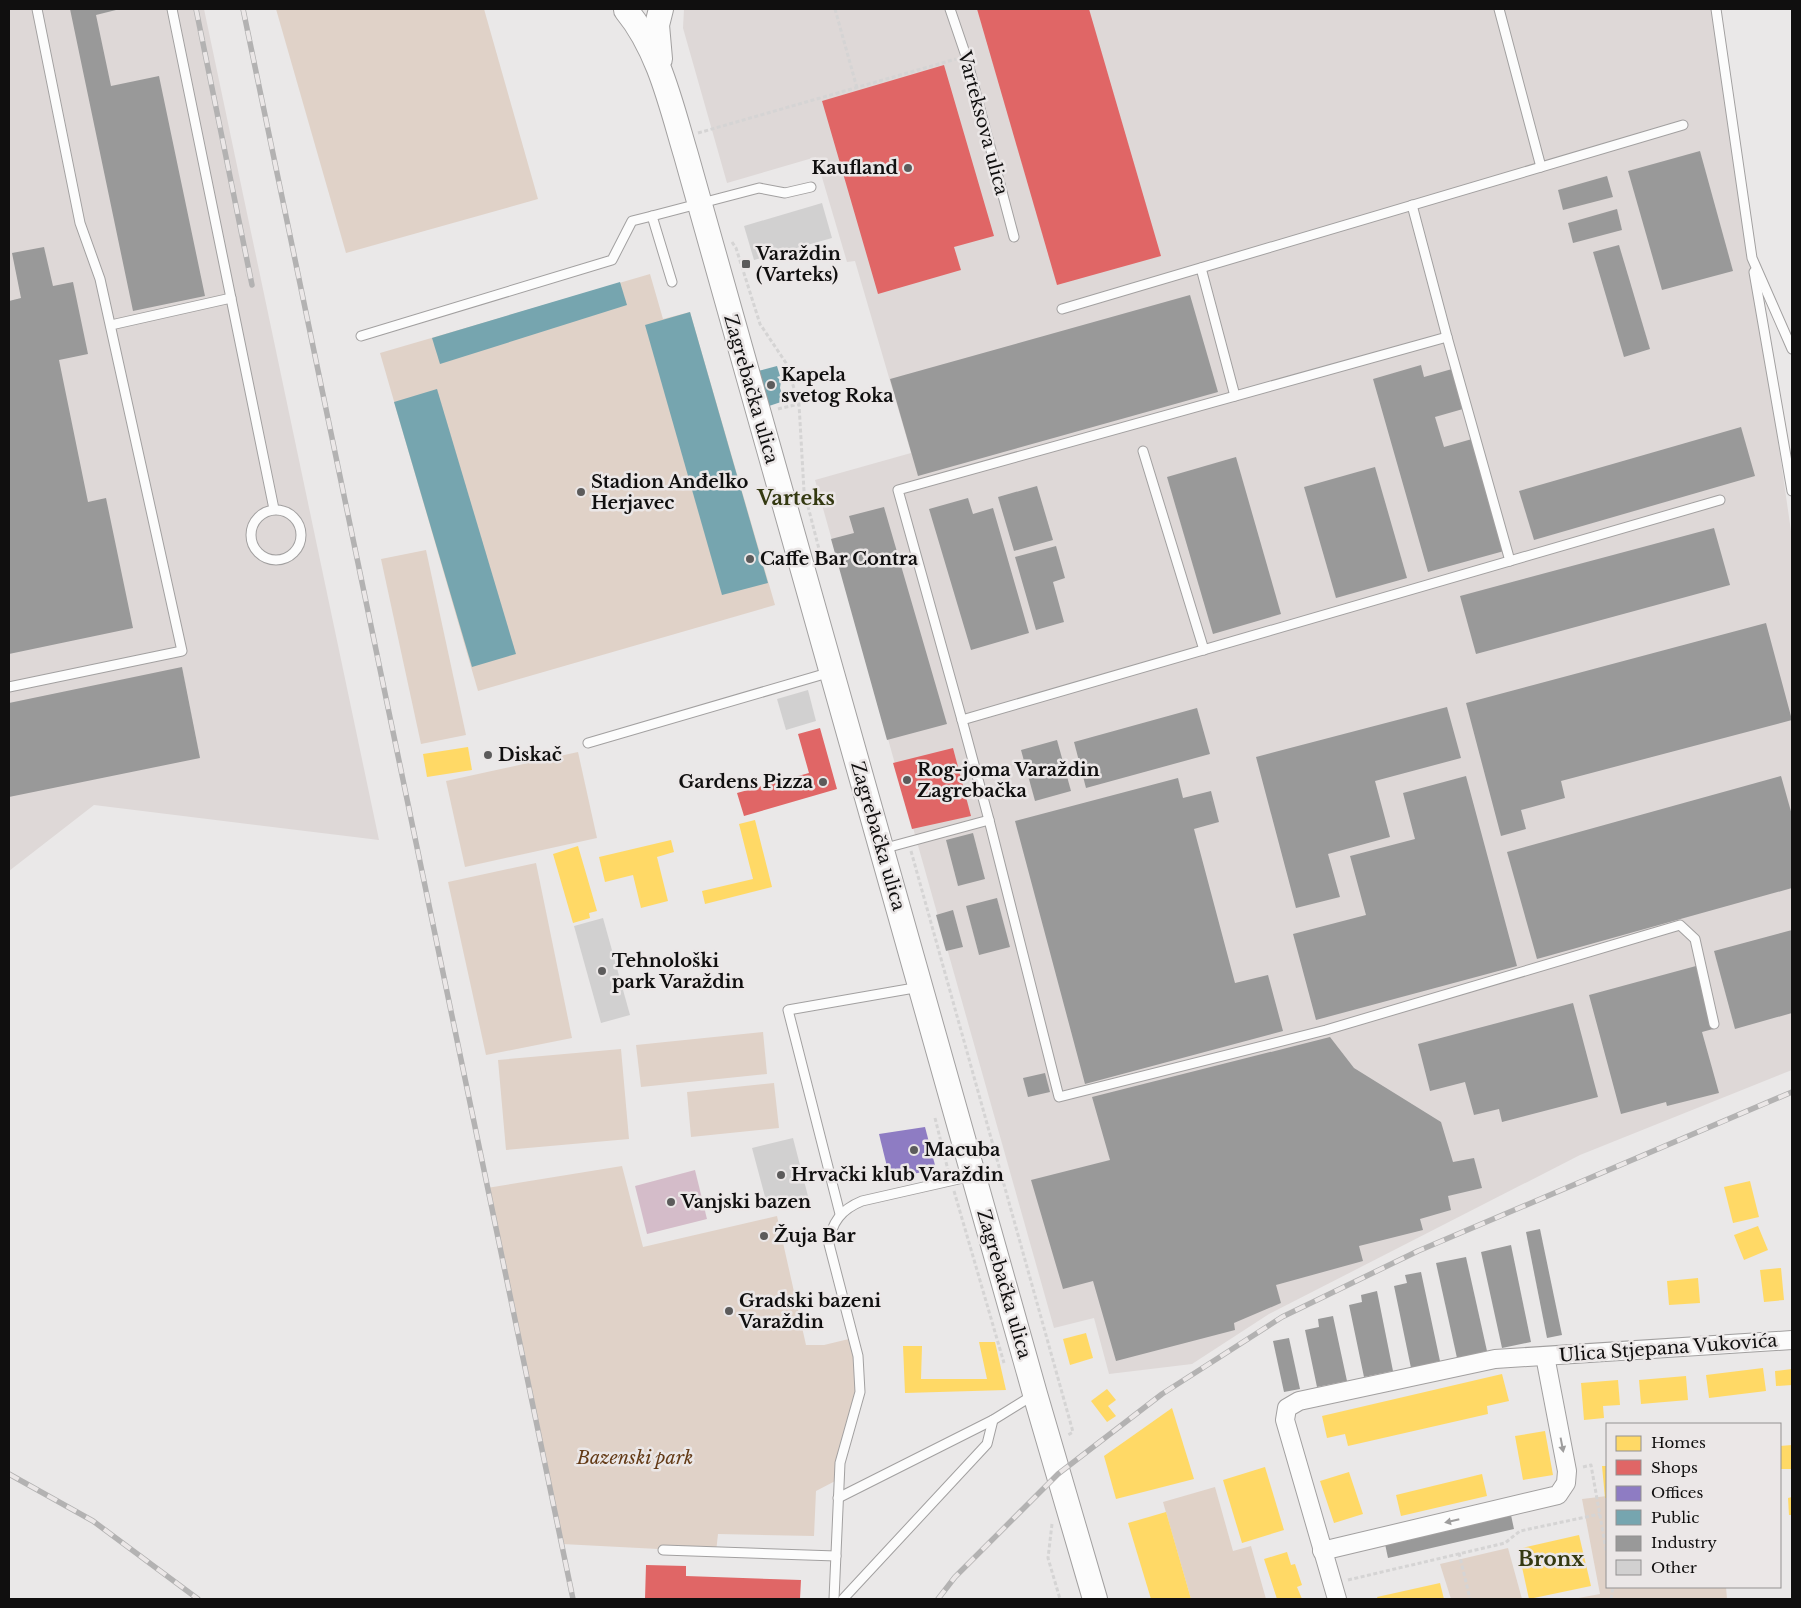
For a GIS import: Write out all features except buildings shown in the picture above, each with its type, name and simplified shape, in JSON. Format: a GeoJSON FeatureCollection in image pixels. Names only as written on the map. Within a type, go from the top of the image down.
{"type":"FeatureCollection","features":[{"type":"Feature","properties":{"kind":"main road","name":"Zagrebačka ulica"},"geometry":{"type":"LineString","coordinates":[[625,9],[645,12],[653,9]]}},
{"type":"Feature","properties":{"kind":"main road","name":"Zagrebačka ulica"},"geometry":{"type":"LineString","coordinates":[[625,9],[637,24],[661,73],[1035,1394],[1095,1599]]}},
{"type":"Feature","properties":{"kind":"main road","name":"Zagrebačka ulica"},"geometry":{"type":"LineString","coordinates":[[660,9],[657,25],[661,73]]}},
{"type":"Feature","properties":{"kind":"street","name":"Ulica Stjepana Vukovića"},"geometry":{"type":"LineString","coordinates":[[1334,1591],[1285,1420],[1287,1408],[1299,1401],[1495,1359],[1792,1340]]}},
{"type":"Feature","properties":{"kind":"street","name":"Ulica Stjepana Vukovića"},"geometry":{"type":"LineString","coordinates":[[1545,1356],[1567,1471]]}},
{"type":"Feature","properties":{"kind":"street"},"geometry":{"type":"LineString","coordinates":[[1322,1551],[1546,1499],[1558,1495],[1566,1483],[1567,1471]]}},
{"type":"Feature","properties":{"kind":"lane"},"geometry":{"type":"LineString","coordinates":[[9,687],[182,651],[100,279],[80,223],[37,9]]}},
{"type":"Feature","properties":{"kind":"lane"},"geometry":{"type":"LineString","coordinates":[[172,9],[274,509]]}},
{"type":"Feature","properties":{"kind":"lane","name":"Varteksova ulica"},"geometry":{"type":"LineString","coordinates":[[950,9],[966,56],[1014,237]]}},
{"type":"Feature","properties":{"kind":"lane"},"geometry":{"type":"LineString","coordinates":[[1498,9],[1541,167]]}},
{"type":"Feature","properties":{"kind":"lane"},"geometry":{"type":"LineString","coordinates":[[1716,9],[1752,258],[1792,491]]}},
{"type":"Feature","properties":{"kind":"lane"},"geometry":{"type":"LineString","coordinates":[[1062,309],[1683,125]]}},
{"type":"Feature","properties":{"kind":"lane"},"geometry":{"type":"LineString","coordinates":[[362,336],[612,260],[632,221],[759,188],[785,193],[812,187]]}},
{"type":"Feature","properties":{"kind":"lane"},"geometry":{"type":"LineString","coordinates":[[1412,205],[1510,561]]}},
{"type":"Feature","properties":{"kind":"lane"},"geometry":{"type":"LineString","coordinates":[[652,216],[672,282]]}},
{"type":"Feature","properties":{"kind":"lane"},"geometry":{"type":"LineString","coordinates":[[1752,258],[1792,349]]}},
{"type":"Feature","properties":{"kind":"lane"},"geometry":{"type":"LineString","coordinates":[[1201,268],[1235,396]]}},
{"type":"Feature","properties":{"kind":"lane"},"geometry":{"type":"LineString","coordinates":[[110,325],[231,298]]}},
{"type":"Feature","properties":{"kind":"lane"},"geometry":{"type":"LineString","coordinates":[[1447,337],[898,490],[989,820],[1059,1097],[1326,1030],[1680,926],[1695,939],[1714,1024]]}},
{"type":"Feature","properties":{"kind":"lane"},"geometry":{"type":"LineString","coordinates":[[1143,451],[1204,650]]}},
{"type":"Feature","properties":{"kind":"lane"},"geometry":{"type":"LineString","coordinates":[[962,720],[1720,500]]}},
{"type":"Feature","properties":{"kind":"lane"},"geometry":{"type":"LineString","coordinates":[[274,509],[292,514],[299,522],[302,531],[301,542],[297,550],[289,557],[279,560],[261,555],[254,548],[251,538],[251,528],[256,519],[263,512],[274,509]]}},
{"type":"Feature","properties":{"kind":"lane"},"geometry":{"type":"LineString","coordinates":[[588,743],[832,672]]}},
{"type":"Feature","properties":{"kind":"lane"},"geometry":{"type":"LineString","coordinates":[[882,849],[989,820]]}},
{"type":"Feature","properties":{"kind":"lane"},"geometry":{"type":"LineString","coordinates":[[840,1214],[788,1010],[921,986]]}},
{"type":"Feature","properties":{"kind":"lane"},"geometry":{"type":"LineString","coordinates":[[834,1599],[840,1462],[860,1392],[858,1356],[829,1244],[830,1234],[840,1214],[862,1201],[974,1176]]}},
{"type":"Feature","properties":{"kind":"lane"},"geometry":{"type":"LineString","coordinates":[[838,1498],[993,1420],[1035,1394]]}},
{"type":"Feature","properties":{"kind":"lane"},"geometry":{"type":"LineString","coordinates":[[844,1599],[986,1444],[993,1420]]}},
{"type":"Feature","properties":{"kind":"lane"},"geometry":{"type":"LineString","coordinates":[[662,1550],[836,1556]]}},
{"type":"Feature","properties":{"kind":"path"},"geometry":{"type":"LineString","coordinates":[[834,9],[857,88]]}},
{"type":"Feature","properties":{"kind":"path"},"geometry":{"type":"LineString","coordinates":[[698,133],[966,56]]}},
{"type":"Feature","properties":{"kind":"path"},"geometry":{"type":"LineString","coordinates":[[749,295],[760,324],[786,363],[799,404],[803,482]]}},
{"type":"Feature","properties":{"kind":"path"},"geometry":{"type":"LineString","coordinates":[[908,841],[1073,1432],[1062,1440]]}},
{"type":"Feature","properties":{"kind":"path"},"geometry":{"type":"LineString","coordinates":[[958,1204],[1006,1371]]}},
{"type":"Feature","properties":{"kind":"path"},"geometry":{"type":"LineString","coordinates":[[1567,1471],[1591,1466],[1606,1549]]}},
{"type":"Feature","properties":{"kind":"path"},"geometry":{"type":"LineString","coordinates":[[1334,1591],[1459,1554],[1505,1543],[1520,1531],[1600,1514]]}},
{"type":"Feature","properties":{"kind":"path"},"geometry":{"type":"LineString","coordinates":[[1052,1517],[1048,1558],[1060,1599]]}},
{"type":"Feature","properties":{"kind":"path"},"geometry":{"type":"LineString","coordinates":[[1459,1554],[1470,1599]]}},
{"type":"Feature","properties":{"kind":"shaded area"},"geometry":{"type":"Polygon","coordinates":[[[9,9],[204,9],[379,840],[94,805],[9,871],[9,9]]]}},
{"type":"Feature","properties":{"kind":"shaded area","name":"Varteks"},"geometry":{"type":"Polygon","coordinates":[[[684,9],[1716,9],[1792,538],[1792,1070],[1580,1155],[1269,1314],[1192,1364],[1109,1374],[1094,1318],[1054,1328],[815,480],[911,453],[855,261],[847,262],[816,157],[727,183],[683,28],[684,9]]]}},
{"type":"Feature","properties":{"kind":"shaded area","name":"Vanjski bazen"},"geometry":{"type":"Polygon","coordinates":[[[695,1170],[707,1219],[647,1234],[635,1186],[695,1170]]]}},
{"type":"Feature","properties":{"kind":"green space"},"geometry":{"type":"Polygon","coordinates":[[[276,9],[484,9],[538,199],[346,253],[276,9]]]}},
{"type":"Feature","properties":{"kind":"green space","name":"Stadion Anđelko Herjavec"},"geometry":{"type":"Polygon","coordinates":[[[650,274],[663,319],[690,312],[775,605],[478,691],[380,353],[650,274]]]}},
{"type":"Feature","properties":{"kind":"green space"},"geometry":{"type":"Polygon","coordinates":[[[426,550],[466,735],[421,744],[381,559],[426,550]]]}},
{"type":"Feature","properties":{"kind":"green space"},"geometry":{"type":"Polygon","coordinates":[[[578,752],[597,838],[465,867],[446,781],[578,752]]]}},
{"type":"Feature","properties":{"kind":"green space"},"geometry":{"type":"Polygon","coordinates":[[[536,863],[572,1038],[486,1055],[448,882],[536,863]]]}},
{"type":"Feature","properties":{"kind":"green space"},"geometry":{"type":"Polygon","coordinates":[[[763,1032],[767,1074],[641,1087],[636,1045],[763,1032]]]}},
{"type":"Feature","properties":{"kind":"green space"},"geometry":{"type":"Polygon","coordinates":[[[621,1049],[629,1139],[506,1150],[498,1060],[621,1049]]]}},
{"type":"Feature","properties":{"kind":"green space"},"geometry":{"type":"Polygon","coordinates":[[[774,1083],[779,1128],[691,1137],[687,1092],[774,1083]]]}},
{"type":"Feature","properties":{"kind":"green space","name":"Bazenski park"},"geometry":{"type":"Polygon","coordinates":[[[622,1166],[643,1247],[777,1216],[806,1345],[824,1345],[853,1338],[860,1392],[839,1479],[816,1491],[814,1536],[718,1534],[716,1552],[562,1544],[487,1188],[622,1166]]]}},
{"type":"Feature","properties":{"kind":"green space"},"geometry":{"type":"Polygon","coordinates":[[[1215,1487],[1233,1551],[1251,1546],[1266,1599],[1191,1599],[1163,1502],[1215,1487]]]}},
{"type":"Feature","properties":{"kind":"green space"},"geometry":{"type":"Polygon","coordinates":[[[1606,1496],[1606,1588],[1726,1588],[1727,1599],[1573,1599],[1600,1594],[1582,1499],[1606,1496]]]}},
{"type":"Feature","properties":{"kind":"green space"},"geometry":{"type":"Polygon","coordinates":[[[1508,1548],[1522,1599],[1451,1599],[1440,1564],[1508,1548]]]}},
{"type":"Feature","properties":{"kind":"railway"},"geometry":{"type":"LineString","coordinates":[[196,9],[252,285]]}},
{"type":"Feature","properties":{"kind":"railway"},"geometry":{"type":"LineString","coordinates":[[243,9],[573,1599]]}},
{"type":"Feature","properties":{"kind":"railway"},"geometry":{"type":"LineString","coordinates":[[938,1599],[955,1577],[1058,1474],[1162,1394],[1282,1317],[1418,1251],[1792,1092]]}},
{"type":"Feature","properties":{"kind":"railway"},"geometry":{"type":"LineString","coordinates":[[9,1474],[93,1521],[198,1599]]}},
{"type":"Feature","properties":{"kind":"place","name":"Kaufland"},"geometry":{"type":"Point","coordinates":[908,168]}},
{"type":"Feature","properties":{"kind":"place","name":"Varaždin (Varteks)"},"geometry":{"type":"Point","coordinates":[746,264]}},
{"type":"Feature","properties":{"kind":"place","name":"Kapela svetog Roka"},"geometry":{"type":"Point","coordinates":[771,385]}},
{"type":"Feature","properties":{"kind":"place","name":"Stadion Anđelko Herjavec"},"geometry":{"type":"Point","coordinates":[581,492]}},
{"type":"Feature","properties":{"kind":"place","name":"Caffe Bar Contra"},"geometry":{"type":"Point","coordinates":[750,559]}},
{"type":"Feature","properties":{"kind":"place","name":"Diskač"},"geometry":{"type":"Point","coordinates":[488,755]}},
{"type":"Feature","properties":{"kind":"place","name":"Rog-joma Varaždin Zagrebačka"},"geometry":{"type":"Point","coordinates":[907,780]}},
{"type":"Feature","properties":{"kind":"place","name":"Gardens Pizza"},"geometry":{"type":"Point","coordinates":[823,782]}},
{"type":"Feature","properties":{"kind":"place","name":"Tehnološki park Varaždin"},"geometry":{"type":"Point","coordinates":[602,971]}},
{"type":"Feature","properties":{"kind":"place","name":"Macuba"},"geometry":{"type":"Point","coordinates":[914,1150]}},
{"type":"Feature","properties":{"kind":"place","name":"Hrvački klub Varaždin"},"geometry":{"type":"Point","coordinates":[781,1175]}},
{"type":"Feature","properties":{"kind":"place","name":"Vanjski bazen"},"geometry":{"type":"Point","coordinates":[671,1202]}},
{"type":"Feature","properties":{"kind":"place","name":"Žuja Bar"},"geometry":{"type":"Point","coordinates":[764,1236]}},
{"type":"Feature","properties":{"kind":"place","name":"Gradski bazeni Varaždin"},"geometry":{"type":"Point","coordinates":[729,1311]}},
{"type":"Feature","properties":{"kind":"district","name":"Varteks"},"geometry":{"type":"Point","coordinates":[796,498]}},
{"type":"Feature","properties":{"kind":"district","name":"Bronx"},"geometry":{"type":"Point","coordinates":[1551,1559]}}]}
